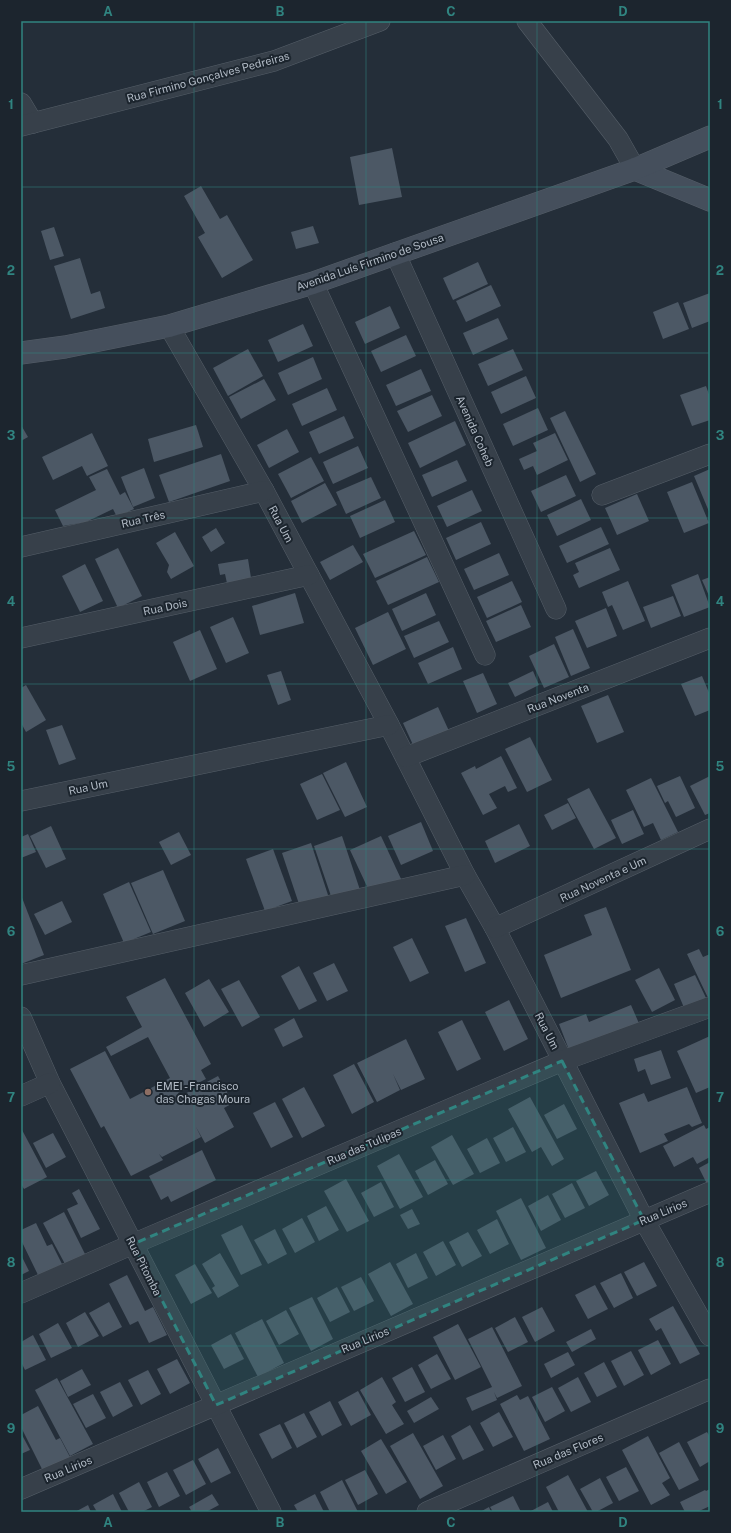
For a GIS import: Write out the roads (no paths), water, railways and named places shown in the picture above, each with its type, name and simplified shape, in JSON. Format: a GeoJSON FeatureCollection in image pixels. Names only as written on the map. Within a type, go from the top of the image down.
{"type":"FeatureCollection","features":[{"type":"Feature","properties":{"kind":"main road","name":"Avenida Luís Firmino de Sousa"},"geometry":{"type":"LineString","coordinates":[[21,353],[65,347],[169,326],[313,283],[635,169],[710,137]]}},
{"type":"Feature","properties":{"kind":"main road"},"geometry":{"type":"LineString","coordinates":[[635,169],[710,200]]}},
{"type":"Feature","properties":{"kind":"street","name":"Rua Firmino Gonçalves Pedreiras"},"geometry":{"type":"LineString","coordinates":[[27,124],[274,61],[380,21]]}},
{"type":"Feature","properties":{"kind":"street"},"geometry":{"type":"LineString","coordinates":[[527,21],[618,139],[635,169]]}},
{"type":"Feature","properties":{"kind":"street"},"geometry":{"type":"LineString","coordinates":[[21,103],[27,124]]}},
{"type":"Feature","properties":{"kind":"street","name":"Avenida Coheb"},"geometry":{"type":"LineString","coordinates":[[395,253],[556,609]]}},
{"type":"Feature","properties":{"kind":"street"},"geometry":{"type":"LineString","coordinates":[[313,283],[485,655]]}},
{"type":"Feature","properties":{"kind":"street","name":"Rua Um"},"geometry":{"type":"LineString","coordinates":[[169,326],[264,490],[389,724],[465,875],[496,928],[562,1061],[644,1220],[710,1336]]}},
{"type":"Feature","properties":{"kind":"street"},"geometry":{"type":"LineString","coordinates":[[602,495],[710,454]]}},
{"type":"Feature","properties":{"kind":"street","name":"Rua Três"},"geometry":{"type":"LineString","coordinates":[[21,547],[264,490]]}},
{"type":"Feature","properties":{"kind":"street","name":"Rua Dois"},"geometry":{"type":"LineString","coordinates":[[21,638],[309,575]]}},
{"type":"Feature","properties":{"kind":"street","name":"Rua Noventa"},"geometry":{"type":"LineString","coordinates":[[406,757],[710,638]]}},
{"type":"Feature","properties":{"kind":"street","name":"Rua Um"},"geometry":{"type":"LineString","coordinates":[[21,801],[389,724]]}},
{"type":"Feature","properties":{"kind":"street","name":"Rua Noventa e Um"},"geometry":{"type":"LineString","coordinates":[[496,928],[710,829]]}},
{"type":"Feature","properties":{"kind":"street"},"geometry":{"type":"LineString","coordinates":[[21,975],[465,875]]}},
{"type":"Feature","properties":{"kind":"street","name":"Rua das Tulipas"},"geometry":{"type":"LineString","coordinates":[[21,1293],[562,1061],[710,1007]]}},
{"type":"Feature","properties":{"kind":"street","name":"Rua Pitomba"},"geometry":{"type":"LineString","coordinates":[[21,1017],[50,1083],[271,1512]]}},
{"type":"Feature","properties":{"kind":"street"},"geometry":{"type":"LineString","coordinates":[[21,1096],[50,1083]]}},
{"type":"Feature","properties":{"kind":"street","name":"Rua Lirios"},"geometry":{"type":"LineString","coordinates":[[21,1490],[710,1192]]}},
{"type":"Feature","properties":{"kind":"street","name":"Rua das Flores"},"geometry":{"type":"LineString","coordinates":[[427,1512],[710,1389]]}},
{"type":"Feature","properties":{"kind":"place","name":"EMEI - Francisco das Chagas Moura"},"geometry":{"type":"Point","coordinates":[148,1092]}}]}
